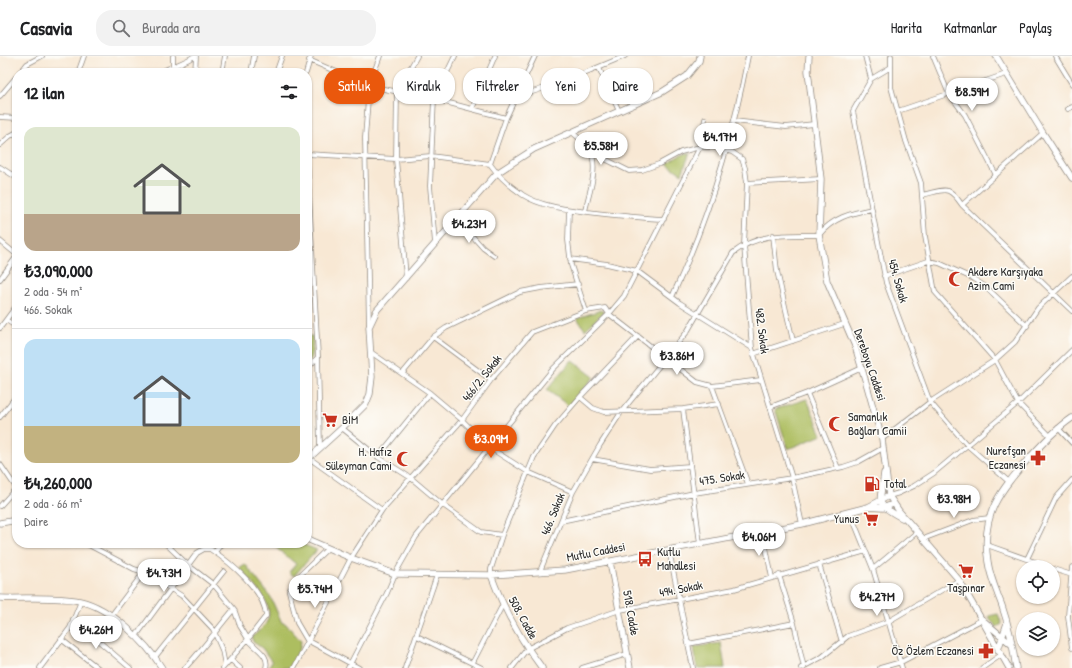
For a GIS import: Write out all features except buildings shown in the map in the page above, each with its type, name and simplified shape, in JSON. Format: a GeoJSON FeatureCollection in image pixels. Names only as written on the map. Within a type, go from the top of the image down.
{"type":"FeatureCollection","features":[{"type":"Feature","properties":{"kind":"street"},"geometry":{"type":"LineString","coordinates":[[24,68],[27,64],[42,56]]}},
{"type":"Feature","properties":{"kind":"street"},"geometry":{"type":"LineString","coordinates":[[80,68],[84,56]]}},
{"type":"Feature","properties":{"kind":"street"},"geometry":{"type":"LineString","coordinates":[[173,56],[173,65]]}},
{"type":"Feature","properties":{"kind":"street"},"geometry":{"type":"LineString","coordinates":[[168,68],[190,60],[195,56]]}},
{"type":"Feature","properties":{"kind":"street"},"geometry":{"type":"LineString","coordinates":[[195,56],[195,68]]}},
{"type":"Feature","properties":{"kind":"street"},"geometry":{"type":"LineString","coordinates":[[223,68],[224,56]]}},
{"type":"Feature","properties":{"kind":"street"},"geometry":{"type":"LineString","coordinates":[[252,68],[254,56]]}},
{"type":"Feature","properties":{"kind":"street"},"geometry":{"type":"LineString","coordinates":[[278,68],[282,56]]}},
{"type":"Feature","properties":{"kind":"street"},"geometry":{"type":"LineString","coordinates":[[376,68],[380,56]]}},
{"type":"Feature","properties":{"kind":"street"},"geometry":{"type":"LineString","coordinates":[[410,68],[417,56]]}},
{"type":"Feature","properties":{"kind":"street"},"geometry":{"type":"LineString","coordinates":[[449,68],[455,56]]}},
{"type":"Feature","properties":{"kind":"street"},"geometry":{"type":"LineString","coordinates":[[472,109],[495,56]]}},
{"type":"Feature","properties":{"kind":"street"},"geometry":{"type":"LineString","coordinates":[[530,68],[536,56]]}},
{"type":"Feature","properties":{"kind":"street"},"geometry":{"type":"LineString","coordinates":[[599,68],[626,56]]}},
{"type":"Feature","properties":{"kind":"street"},"geometry":{"type":"LineString","coordinates":[[369,327],[377,310],[497,173],[534,149],[652,97],[686,76],[699,61],[700,56]]}},
{"type":"Feature","properties":{"kind":"street"},"geometry":{"type":"LineString","coordinates":[[672,297],[696,244],[728,151],[748,56]]}},
{"type":"Feature","properties":{"kind":"street","name":"Dereboyu Caddesi"},"geometry":{"type":"LineString","coordinates":[[809,56],[808,71],[821,178],[819,235],[827,281],[844,324],[855,346],[862,368],[882,439],[889,496],[893,504],[906,520],[959,580],[983,619],[1009,668]]}},
{"type":"Feature","properties":{"kind":"street"},"geometry":{"type":"LineString","coordinates":[[865,56],[871,79]]}},
{"type":"Feature","properties":{"kind":"street"},"geometry":{"type":"LineString","coordinates":[[891,56],[891,87],[906,141],[921,183],[928,261],[934,292],[995,360],[1018,403],[1050,436]]}},
{"type":"Feature","properties":{"kind":"street"},"geometry":{"type":"LineString","coordinates":[[933,56],[950,94],[965,115],[996,175]]}},
{"type":"Feature","properties":{"kind":"street"},"geometry":{"type":"LineString","coordinates":[[996,56],[1042,133],[1072,178]]}},
{"type":"Feature","properties":{"kind":"street"},"geometry":{"type":"LineString","coordinates":[[1055,56],[1072,84]]}},
{"type":"Feature","properties":{"kind":"street"},"geometry":{"type":"LineString","coordinates":[[307,68],[310,58],[331,68]]}},
{"type":"Feature","properties":{"kind":"street","name":"454. Sokak"},"geometry":{"type":"LineString","coordinates":[[891,67],[871,79],[853,111],[884,276],[914,357],[922,386],[930,402],[967,445],[1008,481]]}},
{"type":"Feature","properties":{"kind":"street"},"geometry":{"type":"LineString","coordinates":[[533,92],[560,84],[598,68]]}},
{"type":"Feature","properties":{"kind":"street"},"geometry":{"type":"LineString","coordinates":[[898,111],[1006,74]]}},
{"type":"Feature","properties":{"kind":"street"},"geometry":{"type":"LineString","coordinates":[[0,96],[12,82]]}},
{"type":"Feature","properties":{"kind":"street"},"geometry":{"type":"LineString","coordinates":[[312,455],[366,404],[370,394],[372,353],[369,327],[366,157],[368,104]]}},
{"type":"Feature","properties":{"kind":"street"},"geometry":{"type":"LineString","coordinates":[[397,104],[396,159],[406,278]]}},
{"type":"Feature","properties":{"kind":"street"},"geometry":{"type":"LineString","coordinates":[[434,104],[430,186],[435,243]]}},
{"type":"Feature","properties":{"kind":"street"},"geometry":{"type":"LineString","coordinates":[[453,104],[506,118]]}},
{"type":"Feature","properties":{"kind":"street"},"geometry":{"type":"LineString","coordinates":[[490,164],[506,118],[513,104]]}},
{"type":"Feature","properties":{"kind":"street"},"geometry":{"type":"LineString","coordinates":[[616,104],[619,111]]}},
{"type":"Feature","properties":{"kind":"street"},"geometry":{"type":"LineString","coordinates":[[0,117],[12,118]]}},
{"type":"Feature","properties":{"kind":"street"},"geometry":{"type":"LineString","coordinates":[[348,668],[387,593],[395,574],[416,537],[553,369],[609,314],[624,296],[700,147],[705,118]]}},
{"type":"Feature","properties":{"kind":"street"},"geometry":{"type":"LineString","coordinates":[[734,121],[786,127],[814,124]]}},
{"type":"Feature","properties":{"kind":"street"},"geometry":{"type":"LineString","coordinates":[[572,132],[590,149],[605,159],[629,171],[642,170],[659,164],[681,152],[700,147],[715,147],[728,151]]}},
{"type":"Feature","properties":{"kind":"street"},"geometry":{"type":"LineString","coordinates":[[962,205],[1042,133]]}},
{"type":"Feature","properties":{"kind":"street"},"geometry":{"type":"LineString","coordinates":[[0,146],[12,135]]}},
{"type":"Feature","properties":{"kind":"street"},"geometry":{"type":"LineString","coordinates":[[585,211],[593,173],[590,149]]}},
{"type":"Feature","properties":{"kind":"street","name":"482. Sokak"},"geometry":{"type":"LineString","coordinates":[[728,151],[742,159],[747,183],[744,244],[753,354],[792,478],[802,524]]}},
{"type":"Feature","properties":{"kind":"street"},"geometry":{"type":"LineString","coordinates":[[312,156],[396,159],[432,156],[490,164],[497,173],[524,195],[569,210],[631,218],[664,219]]}},
{"type":"Feature","properties":{"kind":"street"},"geometry":{"type":"LineString","coordinates":[[0,167],[12,175]]}},
{"type":"Feature","properties":{"kind":"street"},"geometry":{"type":"LineString","coordinates":[[747,183],[821,178]]}},
{"type":"Feature","properties":{"kind":"street"},"geometry":{"type":"LineString","coordinates":[[922,195],[946,190],[953,192],[962,205],[1072,311]]}},
{"type":"Feature","properties":{"kind":"street"},"geometry":{"type":"LineString","coordinates":[[573,492],[622,411],[687,332],[733,253],[744,244],[773,235],[819,235],[827,225],[840,218],[856,212],[872,209]]}},
{"type":"Feature","properties":{"kind":"street"},"geometry":{"type":"LineString","coordinates":[[569,210],[570,259],[586,311]]}},
{"type":"Feature","properties":{"kind":"street"},"geometry":{"type":"LineString","coordinates":[[457,219],[483,248],[494,256]]}},
{"type":"Feature","properties":{"kind":"street"},"geometry":{"type":"LineString","coordinates":[[773,235],[777,271],[793,340]]}},
{"type":"Feature","properties":{"kind":"street"},"geometry":{"type":"LineString","coordinates":[[0,240],[12,251]]}},
{"type":"Feature","properties":{"kind":"street"},"geometry":{"type":"LineString","coordinates":[[570,259],[607,264],[637,271],[697,314],[752,348]]}},
{"type":"Feature","properties":{"kind":"street"},"geometry":{"type":"LineString","coordinates":[[312,261],[318,356],[320,447]]}},
{"type":"Feature","properties":{"kind":"street"},"geometry":{"type":"LineString","coordinates":[[884,276],[928,261],[946,266],[986,287],[997,295],[1027,326]]}},
{"type":"Feature","properties":{"kind":"street"},"geometry":{"type":"LineString","coordinates":[[0,279],[12,262]]}},
{"type":"Feature","properties":{"kind":"street"},"geometry":{"type":"LineString","coordinates":[[882,439],[930,402],[995,360],[1015,342],[1038,308],[1072,276]]}},
{"type":"Feature","properties":{"kind":"street"},"geometry":{"type":"LineString","coordinates":[[402,374],[433,337],[446,328],[520,292],[578,284]]}},
{"type":"Feature","properties":{"kind":"street","name":"466/2. Sokak"},"geometry":{"type":"LineString","coordinates":[[294,668],[307,640],[351,558],[382,510],[462,420],[492,380],[532,332],[586,311],[605,308],[609,314]]}},
{"type":"Feature","properties":{"kind":"street"},"geometry":{"type":"LineString","coordinates":[[0,328],[12,312]]}},
{"type":"Feature","properties":{"kind":"street"},"geometry":{"type":"LineString","coordinates":[[609,314],[697,382],[712,386],[761,380]]}},
{"type":"Feature","properties":{"kind":"street"},"geometry":{"type":"LineString","coordinates":[[6,320],[12,324]]}},
{"type":"Feature","properties":{"kind":"street"},"geometry":{"type":"LineString","coordinates":[[753,354],[844,324]]}},
{"type":"Feature","properties":{"kind":"street"},"geometry":{"type":"LineString","coordinates":[[491,575],[491,569],[502,535],[534,457],[547,438],[580,397],[638,336]]}},
{"type":"Feature","properties":{"kind":"street"},"geometry":{"type":"LineString","coordinates":[[433,337],[492,380]]}},
{"type":"Feature","properties":{"kind":"street"},"geometry":{"type":"LineString","coordinates":[[889,496],[899,494],[934,473],[1018,403],[1072,350]]}},
{"type":"Feature","properties":{"kind":"street","name":"466. Sokak"},"geometry":{"type":"LineString","coordinates":[[372,353],[430,393],[462,420],[490,448],[528,472],[573,492],[540,571]]}},
{"type":"Feature","properties":{"kind":"street"},"geometry":{"type":"LineString","coordinates":[[312,363],[318,356]]}},
{"type":"Feature","properties":{"kind":"street"},"geometry":{"type":"LineString","coordinates":[[770,406],[807,393],[862,368]]}},
{"type":"Feature","properties":{"kind":"street"},"geometry":{"type":"LineString","coordinates":[[712,386],[748,484]]}},
{"type":"Feature","properties":{"kind":"street"},"geometry":{"type":"LineString","coordinates":[[378,457],[430,393]]}},
{"type":"Feature","properties":{"kind":"street"},"geometry":{"type":"LineString","coordinates":[[807,393],[838,468]]}},
{"type":"Feature","properties":{"kind":"street"},"geometry":{"type":"LineString","coordinates":[[580,397],[598,411],[683,409],[718,404]]}},
{"type":"Feature","properties":{"kind":"street"},"geometry":{"type":"LineString","coordinates":[[0,417],[12,401]]}},
{"type":"Feature","properties":{"kind":"street"},"geometry":{"type":"LineString","coordinates":[[683,409],[700,544]]}},
{"type":"Feature","properties":{"kind":"street"},"geometry":{"type":"LineString","coordinates":[[1016,668],[1013,645],[988,564],[986,545],[990,518],[998,497],[1008,481],[1058,428],[1072,418]]}},
{"type":"Feature","properties":{"kind":"street"},"geometry":{"type":"LineString","coordinates":[[342,428],[378,457],[411,478],[443,505],[481,532],[502,535]]}},
{"type":"Feature","properties":{"kind":"street"},"geometry":{"type":"LineString","coordinates":[[1058,428],[1072,443]]}},
{"type":"Feature","properties":{"kind":"street","name":"475. Sokak"},"geometry":{"type":"LineString","coordinates":[[561,521],[694,493],[792,478],[838,468],[858,462],[883,448]]}},
{"type":"Feature","properties":{"kind":"street"},"geometry":{"type":"LineString","coordinates":[[592,459],[650,469],[690,466]]}},
{"type":"Feature","properties":{"kind":"street"},"geometry":{"type":"LineString","coordinates":[[883,508],[879,500],[883,486],[885,459]]}},
{"type":"Feature","properties":{"kind":"street"},"geometry":{"type":"LineString","coordinates":[[312,462],[382,510]]}},
{"type":"Feature","properties":{"kind":"street"},"geometry":{"type":"LineString","coordinates":[[0,464],[12,481]]}},
{"type":"Feature","properties":{"kind":"street"},"geometry":{"type":"LineString","coordinates":[[986,545],[1027,559],[1056,498],[1072,480]]}},
{"type":"Feature","properties":{"kind":"street"},"geometry":{"type":"LineString","coordinates":[[0,506],[12,493]]}},
{"type":"Feature","properties":{"kind":"street"},"geometry":{"type":"LineString","coordinates":[[883,508],[893,504],[899,494]]}},
{"type":"Feature","properties":{"kind":"street","name":"Mutlu Caddesi"},"geometry":{"type":"LineString","coordinates":[[312,541],[351,558],[395,574],[491,575],[565,570],[802,524],[868,507],[889,496]]}},
{"type":"Feature","properties":{"kind":"street"},"geometry":{"type":"LineString","coordinates":[[868,507],[883,508],[906,520]]}},
{"type":"Feature","properties":{"kind":"street"},"geometry":{"type":"LineString","coordinates":[[850,512],[873,570],[890,621],[902,668]]}},
{"type":"Feature","properties":{"kind":"street"},"geometry":{"type":"LineString","coordinates":[[923,539],[973,520],[990,518]]}},
{"type":"Feature","properties":{"kind":"street"},"geometry":{"type":"LineString","coordinates":[[0,522],[12,521]]}},
{"type":"Feature","properties":{"kind":"street"},"geometry":{"type":"LineString","coordinates":[[763,532],[772,578]]}},
{"type":"Feature","properties":{"kind":"street"},"geometry":{"type":"LineString","coordinates":[[873,570],[917,532]]}},
{"type":"Feature","properties":{"kind":"street"},"geometry":{"type":"LineString","coordinates":[[94,548],[134,569],[144,572],[182,596],[214,632],[222,650],[224,666]]}},
{"type":"Feature","properties":{"kind":"street"},"geometry":{"type":"LineString","coordinates":[[170,548],[188,565],[214,585],[234,609],[240,626],[248,639],[266,656],[268,662],[266,668]]}},
{"type":"Feature","properties":{"kind":"street"},"geometry":{"type":"LineString","coordinates":[[215,552],[218,548]]}},
{"type":"Feature","properties":{"kind":"street"},"geometry":{"type":"LineString","coordinates":[[328,548],[296,579],[289,591],[297,623],[307,640],[359,668]]}},
{"type":"Feature","properties":{"kind":"street"},"geometry":{"type":"LineString","coordinates":[[136,636],[197,553],[204,549],[210,549],[242,575],[265,607],[266,616],[231,660],[224,666]]}},
{"type":"Feature","properties":{"kind":"street"},"geometry":{"type":"LineString","coordinates":[[670,550],[693,668]]}},
{"type":"Feature","properties":{"kind":"street","name":"494. Sokak"},"geometry":{"type":"LineString","coordinates":[[512,668],[527,649],[567,628],[620,610],[734,589],[866,551]]}},
{"type":"Feature","properties":{"kind":"street","name":"518. Cadde"},"geometry":{"type":"LineString","coordinates":[[610,562],[630,668]]}},
{"type":"Feature","properties":{"kind":"street"},"geometry":{"type":"LineString","coordinates":[[819,564],[842,642]]}},
{"type":"Feature","properties":{"kind":"street"},"geometry":{"type":"LineString","coordinates":[[1072,567],[1068,616],[1072,648]]}},
{"type":"Feature","properties":{"kind":"street"},"geometry":{"type":"LineString","coordinates":[[155,657],[224,571]]}},
{"type":"Feature","properties":{"kind":"street"},"geometry":{"type":"LineString","coordinates":[[1060,571],[1071,575]]}},
{"type":"Feature","properties":{"kind":"street"},"geometry":{"type":"LineString","coordinates":[[111,616],[144,572]]}},
{"type":"Feature","properties":{"kind":"street"},"geometry":{"type":"LineString","coordinates":[[405,668],[437,575]]}},
{"type":"Feature","properties":{"kind":"street","name":"508. Cadde"},"geometry":{"type":"LineString","coordinates":[[491,575],[502,606],[527,649],[542,668]]}},
{"type":"Feature","properties":{"kind":"street"},"geometry":{"type":"LineString","coordinates":[[779,575],[794,623],[803,668],[822,657],[848,636],[890,621],[959,580]]}},
{"type":"Feature","properties":{"kind":"street"},"geometry":{"type":"LineString","coordinates":[[0,598],[81,602],[111,616],[136,636],[155,657],[162,668]]}},
{"type":"Feature","properties":{"kind":"street"},"geometry":{"type":"LineString","coordinates":[[40,668],[61,639],[81,602]]}},
{"type":"Feature","properties":{"kind":"street"},"geometry":{"type":"LineString","coordinates":[[473,662],[502,606]]}},
{"type":"Feature","properties":{"kind":"street"},"geometry":{"type":"LineString","coordinates":[[185,668],[206,646],[214,632],[234,609]]}},
{"type":"Feature","properties":{"kind":"street"},"geometry":{"type":"LineString","coordinates":[[73,619],[130,668]]}},
{"type":"Feature","properties":{"kind":"street"},"geometry":{"type":"LineString","coordinates":[[880,668],[900,662],[983,619],[1013,645]]}},
{"type":"Feature","properties":{"kind":"street"},"geometry":{"type":"LineString","coordinates":[[688,644],[794,623]]}},
{"type":"Feature","properties":{"kind":"street"},"geometry":{"type":"LineString","coordinates":[[1001,655],[1002,637],[1007,623]]}},
{"type":"Feature","properties":{"kind":"street"},"geometry":{"type":"LineString","coordinates":[[417,636],[443,650],[473,662],[482,668]]}},
{"type":"Feature","properties":{"kind":"street"},"geometry":{"type":"LineString","coordinates":[[61,639],[98,668]]}},
{"type":"Feature","properties":{"kind":"street"},"geometry":{"type":"LineString","coordinates":[[582,668],[627,654]]}},
{"type":"Feature","properties":{"kind":"street"},"geometry":{"type":"LineString","coordinates":[[982,668],[1001,655],[1014,655]]}},
{"type":"Feature","properties":{"kind":"street"},"geometry":{"type":"LineString","coordinates":[[231,660],[240,668]]}},
{"type":"Feature","properties":{"kind":"green space"},"geometry":{"type":"Polygon","coordinates":[[[690,153],[682,174],[667,164],[677,157],[690,153]]]}},
{"type":"Feature","properties":{"kind":"green space"},"geometry":{"type":"Polygon","coordinates":[[[601,310],[604,312],[585,330],[577,318],[601,310]]]}},
{"type":"Feature","properties":{"kind":"green space"},"geometry":{"type":"Polygon","coordinates":[[[312,336],[313,336],[312,354],[312,336]]]}},
{"type":"Feature","properties":{"kind":"green space"},"geometry":{"type":"Polygon","coordinates":[[[572,360],[594,377],[569,406],[547,390],[572,360]]]}},
{"type":"Feature","properties":{"kind":"green space"},"geometry":{"type":"Polygon","coordinates":[[[807,399],[822,435],[788,449],[775,409],[807,399]]]}},
{"type":"Feature","properties":{"kind":"green space"},"geometry":{"type":"Polygon","coordinates":[[[276,548],[312,548],[317,550],[294,576],[289,572],[296,564],[276,548]]]}},
{"type":"Feature","properties":{"kind":"green space"},"geometry":{"type":"Polygon","coordinates":[[[245,564],[270,596],[282,623],[285,623],[301,641],[300,648],[290,668],[267,668],[272,662],[262,648],[253,642],[252,637],[267,621],[269,614],[265,599],[255,585],[239,568],[245,564]]]}},
{"type":"Feature","properties":{"kind":"green space"},"geometry":{"type":"Polygon","coordinates":[[[998,614],[1002,624],[997,627],[991,621],[989,616],[998,614]]]}},
{"type":"Feature","properties":{"kind":"green space"},"geometry":{"type":"Polygon","coordinates":[[[721,643],[725,668],[697,668],[694,647],[721,643]]]}},
{"type":"Feature","properties":{"kind":"place","name":"Akdere Karşıyaka Azim Cami"},"geometry":{"type":"Point","coordinates":[956,279]}},
{"type":"Feature","properties":{"kind":"place","name":"BİM"},"geometry":{"type":"Point","coordinates":[330,420]}},
{"type":"Feature","properties":{"kind":"place","name":"Samanlık Bağları Camii"},"geometry":{"type":"Point","coordinates":[836,424]}},
{"type":"Feature","properties":{"kind":"place","name":"Nurefşan Eczanesi"},"geometry":{"type":"Point","coordinates":[1038,458]}},
{"type":"Feature","properties":{"kind":"place","name":"H. Hafız Süleyman Cami"},"geometry":{"type":"Point","coordinates":[404,459]}},
{"type":"Feature","properties":{"kind":"place","name":"Total"},"geometry":{"type":"Point","coordinates":[872,484]}},
{"type":"Feature","properties":{"kind":"place","name":"Yunus"},"geometry":{"type":"Point","coordinates":[871,519]}},
{"type":"Feature","properties":{"kind":"place","name":"Kutlu Mahallesi"},"geometry":{"type":"Point","coordinates":[645,559]}},
{"type":"Feature","properties":{"kind":"place","name":"Taşpınar"},"geometry":{"type":"Point","coordinates":[966,571]}},
{"type":"Feature","properties":{"kind":"place","name":"Öz Özlem Eczanesi"},"geometry":{"type":"Point","coordinates":[986,651]}}]}
